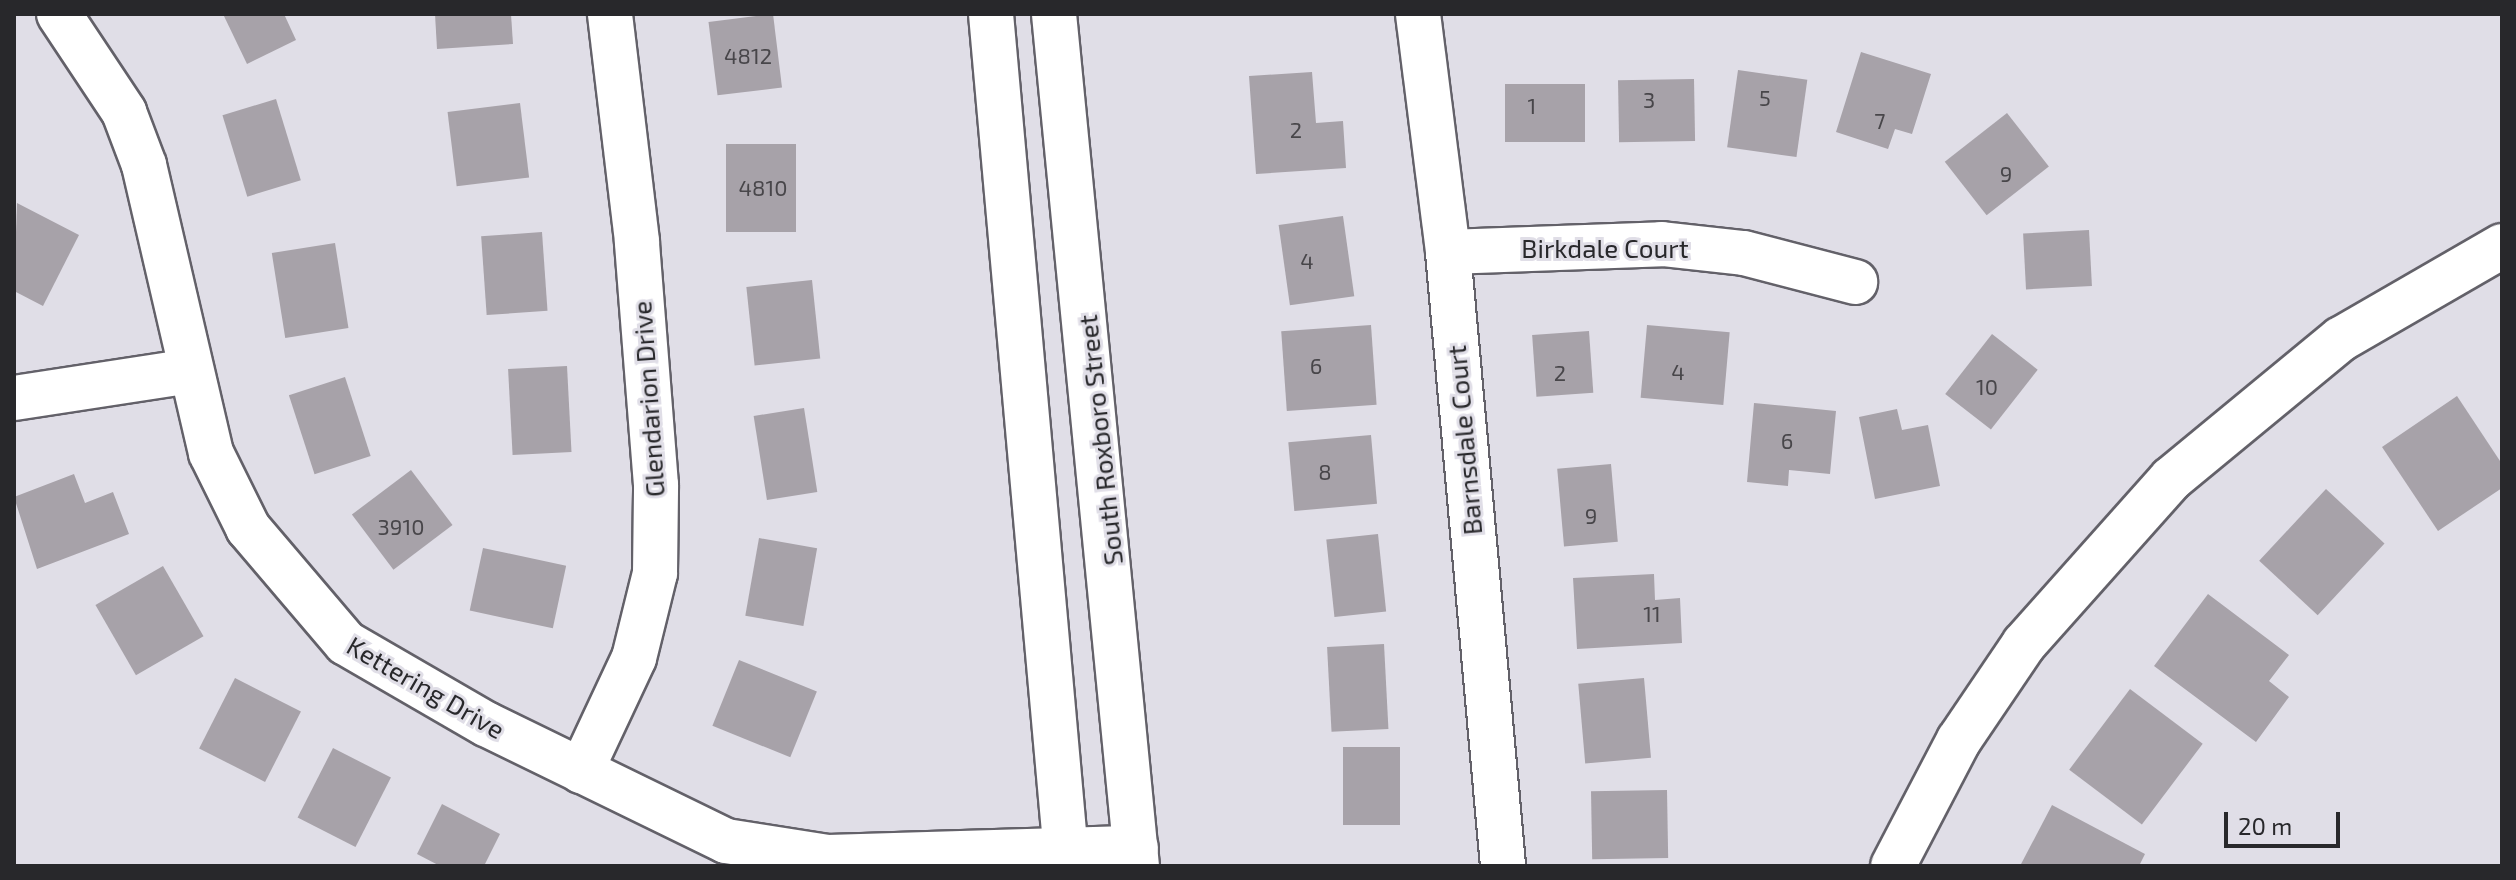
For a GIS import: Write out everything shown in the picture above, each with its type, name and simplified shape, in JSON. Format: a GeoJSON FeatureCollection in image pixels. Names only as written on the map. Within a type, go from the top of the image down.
{"type":"FeatureCollection","features":[{"type":"Feature","properties":{"kind":"street","name":"Kettering Drive"},"geometry":{"type":"LineString","coordinates":[[59,14],[124,112],[144,165],[211,453],[248,528],[346,643],[675,820],[741,843],[828,857],[1136,857]]}},
{"type":"Feature","properties":{"kind":"street","name":"Glendarion Drive"},"geometry":{"type":"LineString","coordinates":[[581,771],[634,658],[655,573],[656,485],[637,241],[610,14]]}},
{"type":"Feature","properties":{"kind":"street"},"geometry":{"type":"LineString","coordinates":[[991,14],[1066,858]]}},
{"type":"Feature","properties":{"kind":"street","name":"South Roxboro Street"},"geometry":{"type":"LineString","coordinates":[[1054,14],[1136,857]]}},
{"type":"Feature","properties":{"kind":"street","name":"Barnsdale Court"},"geometry":{"type":"LineString","coordinates":[[1418,14],[1448,252],[1503,866]]}},
{"type":"Feature","properties":{"kind":"street","name":"Birkdale Court"},"geometry":{"type":"LineString","coordinates":[[1448,252],[1662,244],[1744,253],[1855,282]]}},
{"type":"Feature","properties":{"kind":"street"},"geometry":{"type":"LineString","coordinates":[[1893,866],[1959,740],[2024,644],[2171,479],[2341,339],[2502,246]]}},
{"type":"Feature","properties":{"kind":"street"},"geometry":{"type":"LineString","coordinates":[[14,398],[190,371]]}},
{"type":"Feature","properties":{"kind":"building"},"geometry":{"type":"Polygon","coordinates":[[[223,14],[284,14],[296,40],[247,64],[223,14]]]}},
{"type":"Feature","properties":{"kind":"building"},"geometry":{"type":"Polygon","coordinates":[[[435,14],[511,14],[513,44],[437,49],[435,14]]]}},
{"type":"Feature","properties":{"kind":"building"},"geometry":{"type":"Polygon","coordinates":[[[773,14],[782,87],[718,95],[708,22],[773,14]]]}},
{"type":"Feature","properties":{"kind":"building"},"geometry":{"type":"Polygon","coordinates":[[[1861,52],[1931,74],[1912,134],[1895,129],[1888,149],[1836,132],[1861,52]]]}},
{"type":"Feature","properties":{"kind":"building"},"geometry":{"type":"Polygon","coordinates":[[[1738,70],[1807,80],[1796,157],[1727,147],[1738,70]]]}},
{"type":"Feature","properties":{"kind":"building"},"geometry":{"type":"Polygon","coordinates":[[[1312,72],[1316,123],[1343,121],[1346,168],[1256,174],[1249,76],[1312,72]]]}},
{"type":"Feature","properties":{"kind":"building"},"geometry":{"type":"Polygon","coordinates":[[[1694,79],[1695,141],[1619,142],[1618,80],[1694,79]]]}},
{"type":"Feature","properties":{"kind":"building"},"geometry":{"type":"Polygon","coordinates":[[[1505,84],[1585,84],[1585,142],[1505,142],[1505,84]]]}},
{"type":"Feature","properties":{"kind":"building"},"geometry":{"type":"Polygon","coordinates":[[[276,99],[301,180],[247,197],[222,115],[276,99]]]}},
{"type":"Feature","properties":{"kind":"building"},"geometry":{"type":"Polygon","coordinates":[[[520,103],[529,177],[457,186],[448,112],[520,103]]]}},
{"type":"Feature","properties":{"kind":"building"},"geometry":{"type":"Polygon","coordinates":[[[2007,113],[2049,167],[1987,215],[1945,162],[2007,113]]]}},
{"type":"Feature","properties":{"kind":"building"},"geometry":{"type":"Polygon","coordinates":[[[726,144],[796,144],[796,232],[726,232],[726,144]]]}},
{"type":"Feature","properties":{"kind":"building"},"geometry":{"type":"Polygon","coordinates":[[[17,203],[79,235],[43,306],[14,291],[17,203]]]}},
{"type":"Feature","properties":{"kind":"building"},"geometry":{"type":"Polygon","coordinates":[[[1343,216],[1354,296],[1290,305],[1279,225],[1343,216]]]}},
{"type":"Feature","properties":{"kind":"building"},"geometry":{"type":"Polygon","coordinates":[[[2089,230],[2092,286],[2026,289],[2023,233],[2089,230]]]}},
{"type":"Feature","properties":{"kind":"building"},"geometry":{"type":"Polygon","coordinates":[[[542,232],[548,311],[487,315],[481,236],[542,232]]]}},
{"type":"Feature","properties":{"kind":"building"},"geometry":{"type":"Polygon","coordinates":[[[335,243],[348,328],[285,338],[272,253],[335,243]]]}},
{"type":"Feature","properties":{"kind":"building"},"geometry":{"type":"Polygon","coordinates":[[[812,280],[820,359],[755,365],[746,287],[812,280]]]}},
{"type":"Feature","properties":{"kind":"building"},"geometry":{"type":"Polygon","coordinates":[[[1371,325],[1377,405],[1287,411],[1281,331],[1371,325]]]}},
{"type":"Feature","properties":{"kind":"building"},"geometry":{"type":"Polygon","coordinates":[[[1647,325],[1730,332],[1723,405],[1641,398],[1647,325]]]}},
{"type":"Feature","properties":{"kind":"building"},"geometry":{"type":"Polygon","coordinates":[[[1589,331],[1593,393],[1536,397],[1532,335],[1589,331]]]}},
{"type":"Feature","properties":{"kind":"building"},"geometry":{"type":"Polygon","coordinates":[[[1992,334],[2038,370],[1991,430],[1945,394],[1992,334]]]}},
{"type":"Feature","properties":{"kind":"building"},"geometry":{"type":"Polygon","coordinates":[[[567,366],[572,452],[513,455],[508,369],[567,366]]]}},
{"type":"Feature","properties":{"kind":"building"},"geometry":{"type":"Polygon","coordinates":[[[345,377],[371,456],[315,474],[289,395],[345,377]]]}},
{"type":"Feature","properties":{"kind":"building"},"geometry":{"type":"Polygon","coordinates":[[[2457,396],[2502,464],[2502,488],[2438,531],[2382,447],[2457,396]]]}},
{"type":"Feature","properties":{"kind":"building"},"geometry":{"type":"Polygon","coordinates":[[[1754,403],[1836,411],[1830,474],[1789,470],[1788,486],[1747,482],[1754,403]]]}},
{"type":"Feature","properties":{"kind":"building"},"geometry":{"type":"Polygon","coordinates":[[[804,408],[817,492],[767,500],[754,416],[804,408]]]}},
{"type":"Feature","properties":{"kind":"building"},"geometry":{"type":"Polygon","coordinates":[[[1897,409],[1902,430],[1928,425],[1940,486],[1875,499],[1859,417],[1897,409]]]}},
{"type":"Feature","properties":{"kind":"building"},"geometry":{"type":"Polygon","coordinates":[[[1371,435],[1377,504],[1294,511],[1288,442],[1371,435]]]}},
{"type":"Feature","properties":{"kind":"building"},"geometry":{"type":"Polygon","coordinates":[[[1611,464],[1618,542],[1564,546],[1557,469],[1611,464]]]}},
{"type":"Feature","properties":{"kind":"building"},"geometry":{"type":"Polygon","coordinates":[[[411,470],[453,525],[393,570],[352,515],[411,470]]]}},
{"type":"Feature","properties":{"kind":"building"},"geometry":{"type":"Polygon","coordinates":[[[74,474],[85,503],[113,492],[129,534],[37,569],[14,497],[74,474]]]}},
{"type":"Feature","properties":{"kind":"building"},"geometry":{"type":"Polygon","coordinates":[[[2326,489],[2385,544],[2318,615],[2259,561],[2326,489]]]}},
{"type":"Feature","properties":{"kind":"building"},"geometry":{"type":"Polygon","coordinates":[[[1378,534],[1386,612],[1334,617],[1326,539],[1378,534]]]}},
{"type":"Feature","properties":{"kind":"building"},"geometry":{"type":"Polygon","coordinates":[[[759,538],[817,548],[803,626],[745,616],[759,538]]]}},
{"type":"Feature","properties":{"kind":"building"},"geometry":{"type":"Polygon","coordinates":[[[483,548],[566,566],[553,628],[470,611],[483,548]]]}},
{"type":"Feature","properties":{"kind":"building"},"geometry":{"type":"Polygon","coordinates":[[[163,566],[204,636],[136,675],[95,605],[163,566]]]}},
{"type":"Feature","properties":{"kind":"building"},"geometry":{"type":"Polygon","coordinates":[[[1654,574],[1655,600],[1680,598],[1682,643],[1577,649],[1573,578],[1654,574]]]}},
{"type":"Feature","properties":{"kind":"building"},"geometry":{"type":"Polygon","coordinates":[[[2208,594],[2289,655],[2269,681],[2289,697],[2256,742],[2154,666],[2208,594]]]}},
{"type":"Feature","properties":{"kind":"building"},"geometry":{"type":"Polygon","coordinates":[[[1384,644],[1388,729],[1332,732],[1327,647],[1384,644]]]}},
{"type":"Feature","properties":{"kind":"building"},"geometry":{"type":"Polygon","coordinates":[[[739,660],[817,691],[790,757],[712,726],[739,660]]]}},
{"type":"Feature","properties":{"kind":"building"},"geometry":{"type":"Polygon","coordinates":[[[235,678],[301,712],[265,782],[199,748],[235,678]]]}},
{"type":"Feature","properties":{"kind":"building"},"geometry":{"type":"Polygon","coordinates":[[[1644,678],[1651,758],[1585,763],[1578,684],[1644,678]]]}},
{"type":"Feature","properties":{"kind":"building"},"geometry":{"type":"Polygon","coordinates":[[[2130,689],[2203,744],[2142,824],[2069,770],[2130,689]]]}},
{"type":"Feature","properties":{"kind":"building"},"geometry":{"type":"Polygon","coordinates":[[[1343,747],[1400,747],[1400,825],[1343,825],[1343,747]]]}},
{"type":"Feature","properties":{"kind":"building"},"geometry":{"type":"Polygon","coordinates":[[[333,748],[391,778],[356,847],[298,817],[333,748]]]}},
{"type":"Feature","properties":{"kind":"building"},"geometry":{"type":"Polygon","coordinates":[[[1667,790],[1668,858],[1592,859],[1591,791],[1667,790]]]}},
{"type":"Feature","properties":{"kind":"building"},"geometry":{"type":"Polygon","coordinates":[[[442,804],[500,834],[484,866],[440,866],[417,854],[442,804]]]}},
{"type":"Feature","properties":{"kind":"building"},"geometry":{"type":"Polygon","coordinates":[[[2052,805],[2145,854],[2139,866],[2020,866],[2052,805]]]}}]}
